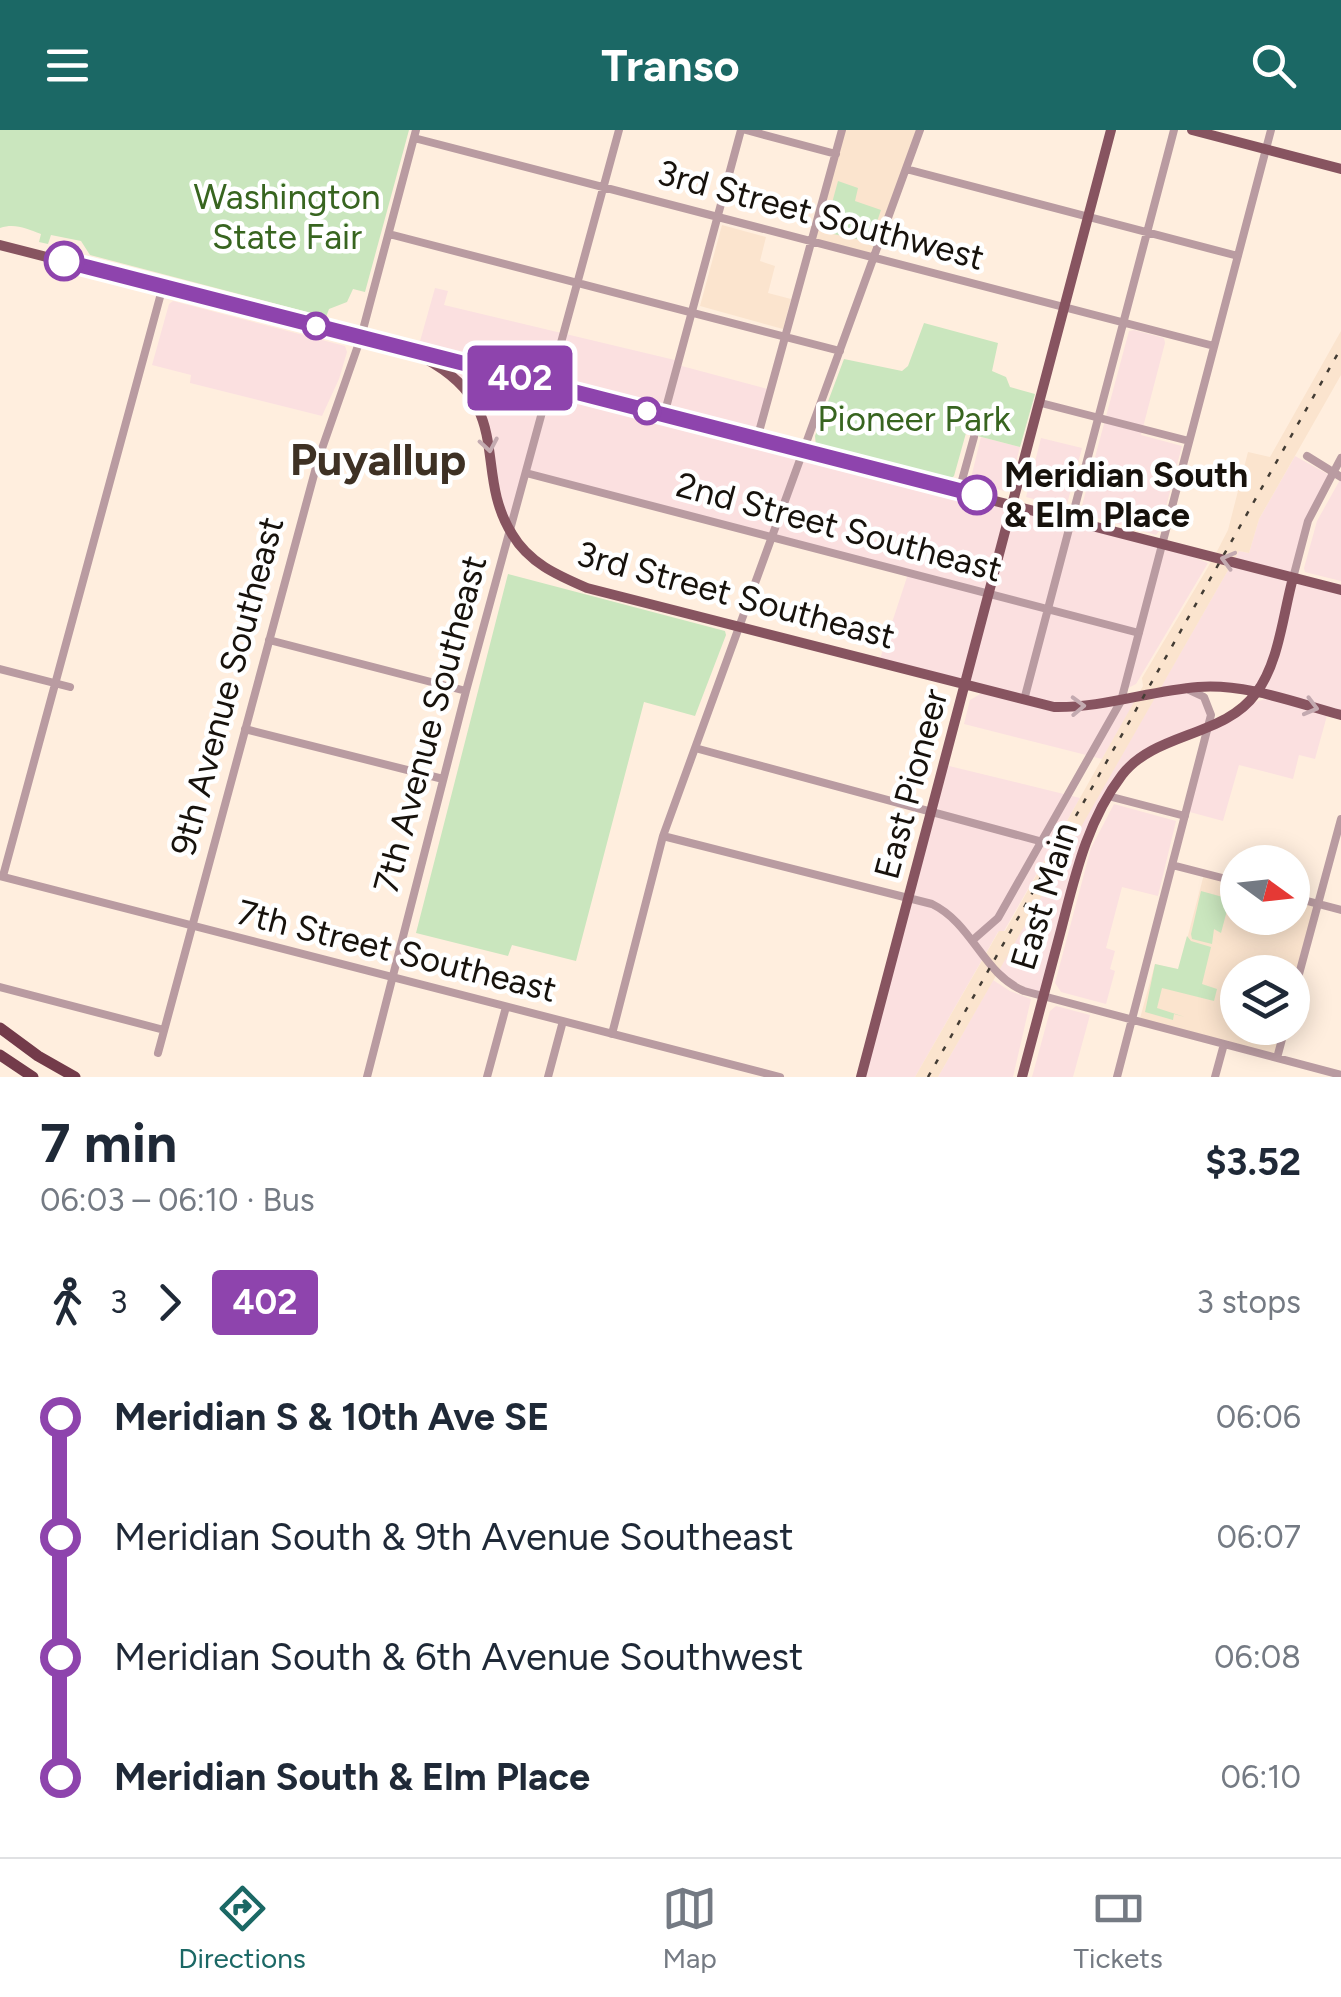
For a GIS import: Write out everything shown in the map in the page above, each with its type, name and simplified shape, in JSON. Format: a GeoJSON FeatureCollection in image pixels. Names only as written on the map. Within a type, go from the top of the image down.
{"type":"FeatureCollection","features":[{"type":"Feature","properties":{"kind":"highway"},"geometry":{"type":"LineString","coordinates":[[0,1028],[75,1077]]}},
{"type":"Feature","properties":{"kind":"highway"},"geometry":{"type":"LineString","coordinates":[[0,1055],[33,1077]]}},
{"type":"Feature","properties":{"kind":"main road","name":"East Pioneer"},"geometry":{"type":"LineString","coordinates":[[861,1077],[1111,130]]}},
{"type":"Feature","properties":{"kind":"main road"},"geometry":{"type":"LineString","coordinates":[[1192,130],[1341,169]]}},
{"type":"Feature","properties":{"kind":"main road"},"geometry":{"type":"LineString","coordinates":[[0,245],[1341,590]]}},
{"type":"Feature","properties":{"kind":"main road","name":"3rd Street Southeast"},"geometry":{"type":"LineString","coordinates":[[408,350],[445,370],[477,406],[488,435],[499,499],[509,530],[522,548],[552,574],[587,588],[1024,700],[1066,707],[1186,688],[1224,687],[1341,715]]}},
{"type":"Feature","properties":{"kind":"main road"},"geometry":{"type":"LineString","coordinates":[[1257,693],[1270,663],[1293,578]]}},
{"type":"Feature","properties":{"kind":"main road","name":"East Main"},"geometry":{"type":"LineString","coordinates":[[1022,1077],[1081,855],[1108,796],[1137,760],[1238,710],[1257,693]]}},
{"type":"Feature","properties":{"kind":"street","name":"7th Avenue Southeast"},"geometry":{"type":"LineString","coordinates":[[367,1077],[509,530],[619,130]]}},
{"type":"Feature","properties":{"kind":"street"},"geometry":{"type":"LineString","coordinates":[[664,415],[744,130],[836,154]]}},
{"type":"Feature","properties":{"kind":"street"},"geometry":{"type":"LineString","coordinates":[[758,439],[842,130]]}},
{"type":"Feature","properties":{"kind":"street"},"geometry":{"type":"LineString","coordinates":[[612,1034],[662,836],[920,130]]}},
{"type":"Feature","properties":{"kind":"street"},"geometry":{"type":"LineString","coordinates":[[1024,700],[1174,130]]}},
{"type":"Feature","properties":{"kind":"street"},"geometry":{"type":"LineString","coordinates":[[974,939],[998,918],[1122,701],[1271,130]]}},
{"type":"Feature","properties":{"kind":"street","name":"3rd Street Southwest"},"geometry":{"type":"LineString","coordinates":[[415,134],[1214,346]]}},
{"type":"Feature","properties":{"kind":"street","name":"9th Avenue Southeast"},"geometry":{"type":"LineString","coordinates":[[158,1053],[318,460],[360,337],[415,134]]}},
{"type":"Feature","properties":{"kind":"street"},"geometry":{"type":"LineString","coordinates":[[906,169],[1238,256]]}},
{"type":"Feature","properties":{"kind":"street"},"geometry":{"type":"LineString","coordinates":[[388,234],[840,351]]}},
{"type":"Feature","properties":{"kind":"street"},"geometry":{"type":"LineString","coordinates":[[1,876],[163,286]]}},
{"type":"Feature","properties":{"kind":"street"},"geometry":{"type":"LineString","coordinates":[[1040,403],[1189,441]]}},
{"type":"Feature","properties":{"kind":"street"},"geometry":{"type":"LineString","coordinates":[[960,491],[974,437]]}},
{"type":"Feature","properties":{"kind":"street"},"geometry":{"type":"LineString","coordinates":[[1307,456],[1337,474]]}},
{"type":"Feature","properties":{"kind":"street"},"geometry":{"type":"LineString","coordinates":[[1293,578],[1308,521],[1337,474],[1341,458]]}},
{"type":"Feature","properties":{"kind":"street","name":"2nd Street Southeast"},"geometry":{"type":"LineString","coordinates":[[526,473],[1139,632]]}},
{"type":"Feature","properties":{"kind":"street"},"geometry":{"type":"LineString","coordinates":[[269,640],[466,692]]}},
{"type":"Feature","properties":{"kind":"street"},"geometry":{"type":"LineString","coordinates":[[0,669],[70,687]]}},
{"type":"Feature","properties":{"kind":"street"},"geometry":{"type":"LineString","coordinates":[[1117,1077],[1211,715],[1201,694],[1186,688]]}},
{"type":"Feature","properties":{"kind":"street"},"geometry":{"type":"LineString","coordinates":[[245,728],[443,779]]}},
{"type":"Feature","properties":{"kind":"street"},"geometry":{"type":"LineString","coordinates":[[694,748],[1043,842]]}},
{"type":"Feature","properties":{"kind":"street"},"geometry":{"type":"LineString","coordinates":[[1108,796],[1185,816]]}},
{"type":"Feature","properties":{"kind":"street"},"geometry":{"type":"LineString","coordinates":[[1304,955],[1341,819]]}},
{"type":"Feature","properties":{"kind":"street"},"geometry":{"type":"LineString","coordinates":[[662,836],[910,897],[944,910],[974,939],[1006,982],[1043,997],[1220,1043]]}},
{"type":"Feature","properties":{"kind":"street"},"geometry":{"type":"LineString","coordinates":[[1172,865],[1220,877]]}},
{"type":"Feature","properties":{"kind":"street","name":"7th Street Southeast"},"geometry":{"type":"LineString","coordinates":[[1,876],[780,1077]]}},
{"type":"Feature","properties":{"kind":"street"},"geometry":{"type":"LineString","coordinates":[[1310,902],[1341,910]]}},
{"type":"Feature","properties":{"kind":"street"},"geometry":{"type":"LineString","coordinates":[[0,987],[164,1030]]}},
{"type":"Feature","properties":{"kind":"street"},"geometry":{"type":"LineString","coordinates":[[488,1077],[506,1007]]}},
{"type":"Feature","properties":{"kind":"street"},"geometry":{"type":"LineString","coordinates":[[548,1077],[563,1022]]}},
{"type":"Feature","properties":{"kind":"street"},"geometry":{"type":"LineString","coordinates":[[1215,1077],[1224,1045]]}},
{"type":"Feature","properties":{"kind":"street"},"geometry":{"type":"LineString","coordinates":[[1228,1045],[1311,1072],[1341,1075]]}},
{"type":"Feature","properties":{"kind":"street"},"geometry":{"type":"LineString","coordinates":[[1277,1058],[1280,1045]]}},
{"type":"Feature","properties":{"kind":"shaded area"},"geometry":{"type":"Polygon","coordinates":[[[842,130],[920,130],[874,257],[812,241],[842,130]]]}},
{"type":"Feature","properties":{"kind":"shaded area"},"geometry":{"type":"Polygon","coordinates":[[[722,225],[766,237],[760,261],[775,266],[768,293],[791,299],[783,329],[700,306],[722,225]]]}},
{"type":"Feature","properties":{"kind":"shaded area"},"geometry":{"type":"Polygon","coordinates":[[[435,288],[448,291],[444,305],[679,361],[678,365],[771,390],[758,438],[1162,544],[1208,563],[1136,684],[1124,690],[1122,701],[1137,698],[1102,759],[964,724],[970,700],[982,693],[879,662],[908,574],[526,473],[509,530],[488,435],[466,391],[417,352],[435,288]]]}},
{"type":"Feature","properties":{"kind":"shaded area"},"geometry":{"type":"Polygon","coordinates":[[[173,301],[345,346],[347,352],[339,379],[322,416],[190,383],[191,375],[152,365],[173,301]]]}},
{"type":"Feature","properties":{"kind":"shaded area"},"geometry":{"type":"Polygon","coordinates":[[[1129,331],[1164,338],[1165,343],[1141,435],[1182,446],[1156,535],[1080,513],[1129,331]]]}},
{"type":"Feature","properties":{"kind":"shaded area"},"geometry":{"type":"Polygon","coordinates":[[[1341,331],[1341,375],[1259,519],[1249,553],[1239,551],[938,1077],[915,1077],[999,931],[1005,931],[1143,686],[1142,678],[1214,557],[1228,530],[1248,452],[1270,457],[1341,331]]]}},
{"type":"Feature","properties":{"kind":"shaded area"},"geometry":{"type":"Polygon","coordinates":[[[981,437],[1020,447],[1008,492],[970,482],[981,437]]]}},
{"type":"Feature","properties":{"kind":"shaded area"},"geometry":{"type":"Polygon","coordinates":[[[1041,438],[1082,448],[1066,508],[1026,497],[1041,438]]]}},
{"type":"Feature","properties":{"kind":"shaded area"},"geometry":{"type":"Polygon","coordinates":[[[1295,456],[1331,476],[1317,500],[1293,577],[1341,590],[1341,715],[1328,712],[1315,759],[1299,755],[1293,779],[1239,765],[1223,821],[1186,811],[1208,725],[1132,764],[1087,839],[1043,997],[997,972],[1239,551],[1249,553],[1259,519],[1295,456]],[[1188,689],[1207,701],[1209,723],[1271,698],[1257,693],[1188,689]]]}},
{"type":"Feature","properties":{"kind":"shaded area"},"geometry":{"type":"Polygon","coordinates":[[[1341,478],[1341,581],[1305,572],[1304,568],[1317,521],[1341,478]]]}},
{"type":"Feature","properties":{"kind":"shaded area"},"geometry":{"type":"Polygon","coordinates":[[[945,765],[1080,798],[915,1077],[861,1077],[945,765]]]}},
{"type":"Feature","properties":{"kind":"shaded area"},"geometry":{"type":"Polygon","coordinates":[[[1114,804],[1176,821],[1158,896],[1122,887],[1106,948],[1115,951],[1110,969],[1115,971],[1106,1004],[1061,992],[1055,983],[1091,848],[1114,804]]]}},
{"type":"Feature","properties":{"kind":"shaded area"},"geometry":{"type":"Polygon","coordinates":[[[1204,874],[1220,878],[1220,935],[1310,935],[1305,955],[1220,955],[1220,1043],[1139,1022],[1155,964],[1179,970],[1204,874]]]}},
{"type":"Feature","properties":{"kind":"shaded area"},"geometry":{"type":"Polygon","coordinates":[[[1310,902],[1318,904],[1310,935],[1310,902]]]}},
{"type":"Feature","properties":{"kind":"shaded area"},"geometry":{"type":"Polygon","coordinates":[[[993,980],[1031,999],[1013,1077],[938,1077],[993,980]]]}},
{"type":"Feature","properties":{"kind":"shaded area"},"geometry":{"type":"Polygon","coordinates":[[[1056,1006],[1090,1015],[1073,1077],[1032,1077],[1050,1011],[1056,1006]]]}},
{"type":"Feature","properties":{"kind":"shaded area"},"geometry":{"type":"Polygon","coordinates":[[[1227,1045],[1280,1045],[1277,1058],[1227,1045]]]}},
{"type":"Feature","properties":{"kind":"green space","name":"Washington State Fair"},"geometry":{"type":"Polygon","coordinates":[[[0,130],[409,130],[365,292],[353,289],[347,302],[329,309],[326,317],[90,255],[81,241],[51,235],[48,244],[39,242],[41,234],[26,229],[0,228],[0,130]]]}},
{"type":"Feature","properties":{"kind":"green space"},"geometry":{"type":"Polygon","coordinates":[[[838,181],[858,188],[855,201],[881,210],[870,242],[824,232],[838,181]]]}},
{"type":"Feature","properties":{"kind":"green space","name":"Pioneer Park"},"geometry":{"type":"Polygon","coordinates":[[[924,323],[998,343],[992,371],[1006,377],[1010,387],[1035,394],[1020,447],[966,433],[954,476],[948,481],[816,446],[815,436],[844,359],[902,371],[908,366],[924,323]]]}},
{"type":"Feature","properties":{"kind":"green space"},"geometry":{"type":"Polygon","coordinates":[[[508,574],[725,631],[726,635],[695,716],[644,702],[576,961],[512,945],[508,956],[416,933],[508,574]]]}},
{"type":"Feature","properties":{"kind":"green space"},"geometry":{"type":"Polygon","coordinates":[[[1201,891],[1220,896],[1220,932],[1214,929],[1212,944],[1192,939],[1201,891]]]}},
{"type":"Feature","properties":{"kind":"green space"},"geometry":{"type":"Polygon","coordinates":[[[1187,936],[1211,947],[1202,984],[1217,989],[1214,1001],[1162,988],[1157,1008],[1185,1017],[1174,1014],[1173,1020],[1145,1012],[1155,964],[1178,969],[1187,936]]]}},
{"type":"Feature","properties":{"kind":"railway"},"geometry":{"type":"LineString","coordinates":[[928,1077],[1341,348]]}},
{"type":"Feature","properties":{"kind":"bus line","name":"402"},"geometry":{"type":"LineString","coordinates":[[64,261],[977,495]]}},
{"type":"Feature","properties":{"kind":"place","name":"Meridian South & Elm Place"},"geometry":{"type":"Point","coordinates":[977,495]}},
{"type":"Feature","properties":{"kind":"district","name":"Puyallup"},"geometry":{"type":"Point","coordinates":[378,459]}}]}
